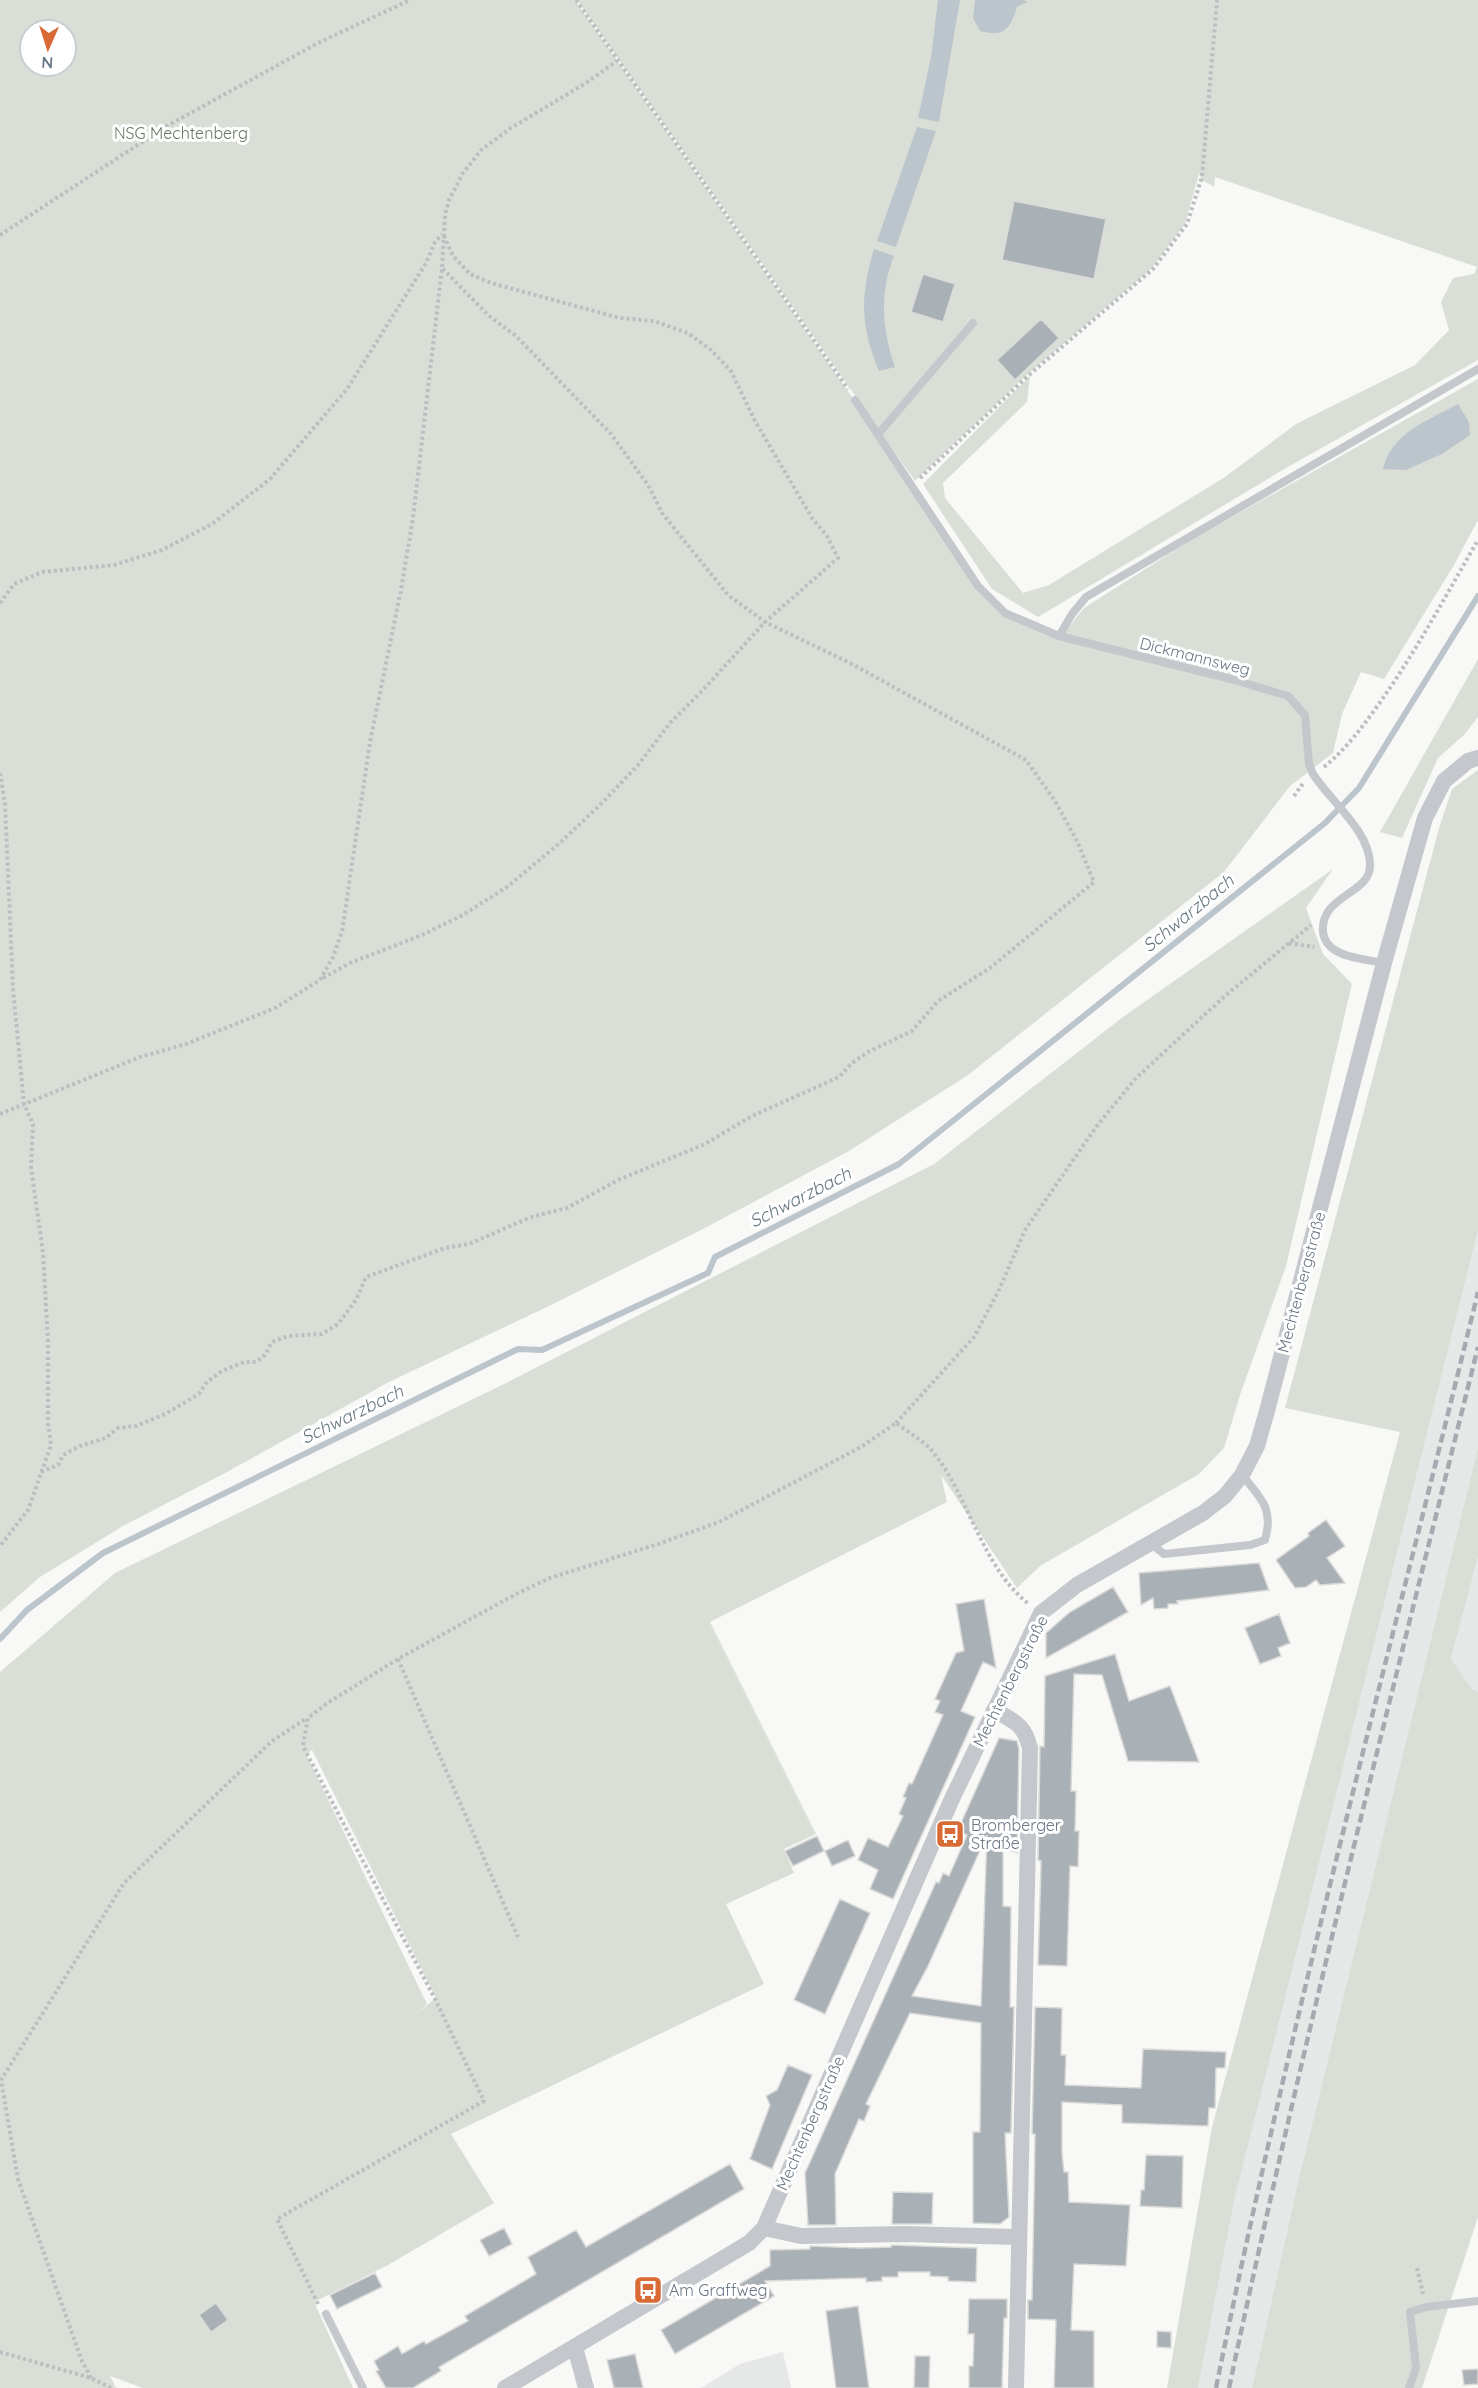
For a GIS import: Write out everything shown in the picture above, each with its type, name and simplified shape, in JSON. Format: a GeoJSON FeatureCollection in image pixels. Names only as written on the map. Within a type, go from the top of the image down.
{"type":"FeatureCollection","features":[{"type":"Feature","properties":{"kind":"street","name":"Mechtenbergstraße"},"geometry":{"type":"LineString","coordinates":[[505,2388],[749,2243],[764,2228],[951,1801],[1041,1613],[1077,1585],[1203,1513],[1225,1496],[1242,1475],[1257,1446],[1267,1411],[1384,963],[1425,818],[1444,781],[1468,761],[1478,758]]}},
{"type":"Feature","properties":{"kind":"street"},"geometry":{"type":"LineString","coordinates":[[994,1710],[1016,1722],[1025,1730],[1030,1748],[1016,2388]]}},
{"type":"Feature","properties":{"kind":"street"},"geometry":{"type":"LineString","coordinates":[[764,2228],[801,2236],[904,2234],[1019,2237]]}},
{"type":"Feature","properties":{"kind":"street"},"geometry":{"type":"LineString","coordinates":[[575,2347],[586,2388]]}},
{"type":"Feature","properties":{"kind":"lane"},"geometry":{"type":"LineString","coordinates":[[879,433],[973,323]]}},
{"type":"Feature","properties":{"kind":"lane"},"geometry":{"type":"LineString","coordinates":[[1059,636],[1072,614],[1086,597],[1478,369]]}},
{"type":"Feature","properties":{"kind":"lane","name":"Dickmannsweg"},"geometry":{"type":"LineString","coordinates":[[855,400],[879,433],[911,487],[978,586],[1005,613],[1059,636],[1231,679],[1288,696],[1305,715],[1309,764],[1313,774],[1366,841],[1371,868],[1365,881],[1326,913]]}},
{"type":"Feature","properties":{"kind":"lane"},"geometry":{"type":"LineString","coordinates":[[1326,913],[1323,922],[1324,937],[1330,946],[1344,955],[1384,963]]}},
{"type":"Feature","properties":{"kind":"lane"},"geometry":{"type":"LineString","coordinates":[[1150,1542],[1164,1554],[1250,1545],[1265,1540],[1270,1523],[1263,1500],[1242,1475]]}},
{"type":"Feature","properties":{"kind":"lane"},"geometry":{"type":"LineString","coordinates":[[1409,2388],[1416,2368],[1410,2312],[1426,2307],[1478,2301]]}},
{"type":"Feature","properties":{"kind":"lane"},"geometry":{"type":"LineString","coordinates":[[326,2314],[363,2388]]}},
{"type":"Feature","properties":{"kind":"path"},"geometry":{"type":"LineString","coordinates":[[0,235],[165,127],[321,42],[410,0]]}},
{"type":"Feature","properties":{"kind":"path"},"geometry":{"type":"LineString","coordinates":[[576,0],[855,400]]}},
{"type":"Feature","properties":{"kind":"path"},"geometry":{"type":"LineString","coordinates":[[911,487],[1029,375],[1153,269],[1187,224],[1202,177],[1217,0]]}},
{"type":"Feature","properties":{"kind":"path"},"geometry":{"type":"LineString","coordinates":[[320,980],[333,957],[342,932],[370,742],[403,580],[413,518],[442,268],[443,233],[449,200],[463,172],[481,150],[511,128],[586,83],[617,61]]}},
{"type":"Feature","properties":{"kind":"path"},"geometry":{"type":"LineString","coordinates":[[0,603],[14,584],[42,572],[114,565],[162,550],[212,524],[270,479],[347,389],[426,263],[435,242],[443,233]]}},
{"type":"Feature","properties":{"kind":"path"},"geometry":{"type":"LineString","coordinates":[[0,1113],[140,1057],[231,1028],[275,1008],[350,963],[422,935],[453,920],[507,887],[561,842],[604,801],[638,765],[671,722],[702,692],[765,622],[838,558],[827,536],[812,518],[755,421],[731,371],[711,350],[688,333],[654,321],[620,318],[491,283],[470,273],[453,256],[443,233]]}},
{"type":"Feature","properties":{"kind":"path"},"geometry":{"type":"LineString","coordinates":[[41,1472],[58,1465],[63,1455],[80,1446],[106,1438],[118,1428],[136,1426],[165,1414],[199,1394],[207,1382],[222,1371],[244,1362],[256,1362],[265,1355],[273,1342],[288,1336],[322,1334],[338,1324],[356,1300],[366,1277],[445,1248],[469,1244],[531,1217],[567,1208],[618,1180],[705,1144],[752,1116],[839,1077],[852,1063],[868,1052],[912,1031],[938,1001],[990,968],[1094,882],[1077,841],[1055,801],[1026,760],[850,663],[765,622],[728,595],[662,513],[648,485],[611,434],[516,336],[489,316],[442,268]]}},
{"type":"Feature","properties":{"kind":"path"},"geometry":{"type":"LineString","coordinates":[[1294,796],[1313,774],[1337,757],[1395,681],[1478,540]]}},
{"type":"Feature","properties":{"kind":"path"},"geometry":{"type":"LineString","coordinates":[[0,773],[5,804],[9,927],[24,1104],[33,1124],[31,1167],[43,1253],[48,1341],[48,1424],[51,1445],[28,1510],[0,1546]]}},
{"type":"Feature","properties":{"kind":"path"},"geometry":{"type":"LineString","coordinates":[[91,2378],[70,2328],[18,2180],[0,2080],[124,1883],[272,1741],[398,1659],[492,1606],[550,1578],[719,1522],[861,1447],[896,1424],[974,1337],[999,1290],[1025,1230],[1096,1128],[1136,1078],[1225,996],[1326,913]]}},
{"type":"Feature","properties":{"kind":"path"},"geometry":{"type":"LineString","coordinates":[[896,1424],[932,1451],[1000,1573],[1014,1593],[1041,1613]]}},
{"type":"Feature","properties":{"kind":"path"},"geometry":{"type":"LineString","coordinates":[[398,1659],[518,1937]]}},
{"type":"Feature","properties":{"kind":"path"},"geometry":{"type":"LineString","coordinates":[[308,1718],[303,1746],[436,2001],[484,2101],[277,2219],[320,2309],[326,2314]]}},
{"type":"Feature","properties":{"kind":"path"},"geometry":{"type":"LineString","coordinates":[[1417,2268],[1426,2307]]}},
{"type":"Feature","properties":{"kind":"path"},"geometry":{"type":"LineString","coordinates":[[0,2352],[91,2378],[111,2388]]}},
{"type":"Feature","properties":{"kind":"shaded area"},"geometry":{"type":"Polygon","coordinates":[[[938,0],[960,0],[939,122],[918,118],[931,57],[938,0]]]}},
{"type":"Feature","properties":{"kind":"shaded area"},"geometry":{"type":"Polygon","coordinates":[[[975,0],[1024,0],[1027,2],[1017,7],[1012,21],[1005,30],[988,33],[980,31],[973,18],[975,0]]]}},
{"type":"Feature","properties":{"kind":"shaded area"},"geometry":{"type":"Polygon","coordinates":[[[917,127],[936,131],[896,247],[877,241],[917,127]]]}},
{"type":"Feature","properties":{"kind":"shaded area"},"geometry":{"type":"Polygon","coordinates":[[[874,249],[894,256],[886,284],[884,312],[887,339],[895,367],[879,371],[868,339],[864,311],[866,282],[874,249]]]}},
{"type":"Feature","properties":{"kind":"shaded area"},"geometry":{"type":"Polygon","coordinates":[[[1458,404],[1469,422],[1470,435],[1442,454],[1406,470],[1383,469],[1387,457],[1403,437],[1424,422],[1458,404]]]}},
{"type":"Feature","properties":{"kind":"shaded area"},"geometry":{"type":"Polygon","coordinates":[[[1478,1231],[1478,1447],[1299,2178],[1252,2388],[1198,2388],[1235,2197],[1478,1231]]]}},
{"type":"Feature","properties":{"kind":"shaded area"},"geometry":{"type":"Polygon","coordinates":[[[1478,1557],[1478,1692],[1473,1690],[1451,1659],[1478,1557]]]}},
{"type":"Feature","properties":{"kind":"shaded area"},"geometry":{"type":"Polygon","coordinates":[[[783,2352],[791,2388],[701,2388],[740,2364],[783,2352]]]}},
{"type":"Feature","properties":{"kind":"green space","name":"NSG Mechtenberg"},"geometry":{"type":"Polygon","coordinates":[[[0,0],[575,0],[854,400],[977,587],[1003,615],[1063,634],[1084,608],[1191,540],[1478,379],[1478,520],[1454,565],[1384,679],[1361,672],[1342,714],[1333,753],[1290,786],[1224,872],[968,1075],[849,1151],[703,1229],[389,1382],[227,1472],[123,1526],[40,1577],[0,1612],[0,0]]]}},
{"type":"Feature","properties":{"kind":"green space"},"geometry":{"type":"Polygon","coordinates":[[[577,0],[1478,0],[1478,360],[1286,468],[1038,617],[992,589],[923,484],[1030,376],[1027,402],[943,483],[945,498],[1023,593],[1049,585],[1225,477],[1296,424],[1415,365],[1449,330],[1441,302],[1453,278],[1474,274],[1477,267],[1215,177],[1214,187],[1202,180],[1199,174],[1185,224],[1151,269],[1028,374],[915,481],[577,0]]]}},
{"type":"Feature","properties":{"kind":"green space"},"geometry":{"type":"Polygon","coordinates":[[[1478,659],[1478,717],[1465,734],[1438,758],[1402,838],[1380,832],[1478,659]]]}},
{"type":"Feature","properties":{"kind":"green space"},"geometry":{"type":"Polygon","coordinates":[[[1478,770],[1478,1231],[1235,2197],[1198,2388],[1167,2388],[1212,2127],[1400,1432],[1285,1408],[1439,828],[1452,789],[1478,770]]]}},
{"type":"Feature","properties":{"kind":"green space"},"geometry":{"type":"Polygon","coordinates":[[[1333,869],[1306,908],[1323,954],[1352,984],[1286,1266],[1241,1392],[1224,1448],[1199,1474],[1040,1566],[1017,1588],[941,1475],[947,1502],[710,1622],[816,1834],[784,1849],[794,1873],[726,1904],[764,1984],[451,2134],[494,2203],[388,2265],[314,2302],[353,2388],[143,2388],[110,2376],[116,2388],[0,2388],[0,1672],[115,1573],[500,1386],[934,1164],[1123,1017],[1333,869]],[[312,1750],[306,1754],[427,2004],[416,2014],[436,1998],[312,1750]]]}},
{"type":"Feature","properties":{"kind":"green space"},"geometry":{"type":"Polygon","coordinates":[[[1478,1447],[1478,1557],[1451,1659],[1473,1690],[1478,1692],[1478,2217],[1422,2388],[1252,2388],[1299,2178],[1478,1447]]]}},
{"type":"Feature","properties":{"kind":"building"},"geometry":{"type":"Polygon","coordinates":[[[1014,201],[1106,219],[1094,279],[1002,260],[1014,201]]]}},
{"type":"Feature","properties":{"kind":"building"},"geometry":{"type":"Polygon","coordinates":[[[923,274],[955,284],[943,322],[911,312],[923,274]]]}},
{"type":"Feature","properties":{"kind":"building"},"geometry":{"type":"Polygon","coordinates":[[[1041,319],[1059,338],[1015,380],[997,360],[1041,319]]]}},
{"type":"Feature","properties":{"kind":"building"},"geometry":{"type":"Polygon","coordinates":[[[1326,1520],[1345,1546],[1327,1558],[1345,1583],[1320,1585],[1316,1580],[1306,1587],[1295,1588],[1276,1560],[1309,1536],[1308,1533],[1326,1520]]]}},
{"type":"Feature","properties":{"kind":"building"},"geometry":{"type":"Polygon","coordinates":[[[1259,1563],[1269,1590],[1177,1601],[1178,1604],[1168,1604],[1168,1608],[1154,1609],[1153,1598],[1141,1605],[1139,1573],[1259,1563]]]}},
{"type":"Feature","properties":{"kind":"building"},"geometry":{"type":"Polygon","coordinates":[[[1113,1587],[1128,1612],[1046,1658],[1046,1633],[1070,1612],[1113,1587]]]}},
{"type":"Feature","properties":{"kind":"building"},"geometry":{"type":"Polygon","coordinates":[[[984,1599],[996,1668],[983,1662],[961,1711],[975,1717],[893,1899],[870,1889],[878,1870],[858,1860],[868,1838],[888,1847],[903,1816],[899,1814],[906,1798],[903,1797],[909,1783],[912,1784],[943,1715],[935,1712],[940,1701],[935,1699],[956,1653],[964,1651],[956,1604],[984,1599]]]}},
{"type":"Feature","properties":{"kind":"building"},"geometry":{"type":"Polygon","coordinates":[[[1279,1614],[1290,1643],[1278,1648],[1281,1656],[1260,1664],[1245,1628],[1279,1614]]]}},
{"type":"Feature","properties":{"kind":"building"},"geometry":{"type":"Polygon","coordinates":[[[1115,1654],[1129,1701],[1170,1686],[1199,1762],[1128,1761],[1102,1675],[1074,1674],[1071,1791],[1076,1791],[1075,1831],[1079,1831],[1078,1867],[1070,1866],[1067,1966],[1038,1965],[1041,1866],[1041,1861],[1038,1860],[1040,1746],[1044,1747],[1045,1676],[1115,1654]]]}},
{"type":"Feature","properties":{"kind":"building"},"geometry":{"type":"Polygon","coordinates":[[[999,1738],[1017,1741],[1019,1749],[1017,1853],[1003,1848],[1003,1906],[1011,1907],[1010,2007],[1014,2007],[1011,2133],[1005,2133],[1009,2217],[1000,2224],[973,2223],[973,2132],[980,2132],[981,2023],[910,2013],[866,2104],[870,2106],[864,2121],[859,2119],[835,2174],[836,2225],[808,2225],[805,2173],[936,1882],[939,1883],[943,1873],[949,1876],[967,1835],[957,1832],[999,1738]],[[987,1835],[928,1966],[912,1996],[981,2006],[987,1835]]]}},
{"type":"Feature","properties":{"kind":"building"},"geometry":{"type":"Polygon","coordinates":[[[817,1836],[824,1851],[793,1866],[785,1851],[817,1836]]]}},
{"type":"Feature","properties":{"kind":"building"},"geometry":{"type":"Polygon","coordinates":[[[848,1840],[855,1856],[832,1866],[825,1851],[848,1840]]]}},
{"type":"Feature","properties":{"kind":"building"},"geometry":{"type":"Polygon","coordinates":[[[840,1899],[870,1913],[825,2014],[794,2000],[840,1899]]]}},
{"type":"Feature","properties":{"kind":"building"},"geometry":{"type":"Polygon","coordinates":[[[1035,2007],[1062,2008],[1061,2055],[1066,2055],[1065,2085],[1141,2088],[1143,2049],[1226,2052],[1225,2068],[1216,2068],[1215,2108],[1209,2108],[1208,2126],[1122,2123],[1122,2105],[1062,2102],[1062,2153],[1064,2172],[1068,2172],[1069,2202],[1130,2205],[1126,2266],[1074,2264],[1071,2330],[1094,2331],[1094,2388],[1054,2388],[1056,2320],[1028,2319],[1028,2300],[1032,2300],[1035,2007]]]}},
{"type":"Feature","properties":{"kind":"building"},"geometry":{"type":"Polygon","coordinates":[[[788,2065],[812,2075],[772,2169],[750,2159],[770,2105],[766,2096],[777,2090],[788,2065]]]}},
{"type":"Feature","properties":{"kind":"building"},"geometry":{"type":"Polygon","coordinates":[[[1146,2155],[1183,2156],[1182,2208],[1140,2206],[1141,2190],[1144,2190],[1146,2155]]]}},
{"type":"Feature","properties":{"kind":"building"},"geometry":{"type":"Polygon","coordinates":[[[730,2164],[744,2189],[439,2367],[441,2371],[413,2388],[386,2388],[376,2371],[379,2370],[374,2361],[398,2346],[402,2354],[424,2341],[426,2344],[468,2321],[465,2316],[536,2274],[528,2257],[576,2230],[586,2247],[730,2164]]]}},
{"type":"Feature","properties":{"kind":"building"},"geometry":{"type":"Polygon","coordinates":[[[893,2192],[933,2193],[932,2224],[892,2224],[893,2192]]]}},
{"type":"Feature","properties":{"kind":"building"},"geometry":{"type":"Polygon","coordinates":[[[504,2228],[512,2244],[489,2256],[480,2240],[504,2228]]]}},
{"type":"Feature","properties":{"kind":"building"},"geometry":{"type":"Polygon","coordinates":[[[891,2245],[977,2248],[976,2282],[948,2281],[948,2277],[930,2276],[930,2272],[898,2272],[898,2277],[882,2277],[882,2281],[866,2282],[866,2278],[765,2281],[774,2296],[675,2354],[661,2330],[770,2266],[770,2250],[810,2249],[810,2246],[861,2248],[891,2247],[891,2245]]]}},
{"type":"Feature","properties":{"kind":"building"},"geometry":{"type":"Polygon","coordinates":[[[375,2273],[382,2287],[337,2309],[330,2295],[375,2273]]]}},
{"type":"Feature","properties":{"kind":"building"},"geometry":{"type":"Polygon","coordinates":[[[969,2299],[1007,2299],[1007,2318],[1004,2318],[1002,2388],[969,2388],[969,2366],[973,2366],[974,2334],[968,2334],[969,2299]]]}},
{"type":"Feature","properties":{"kind":"building"},"geometry":{"type":"Polygon","coordinates":[[[216,2303],[228,2320],[211,2332],[199,2315],[216,2303]]]}},
{"type":"Feature","properties":{"kind":"building"},"geometry":{"type":"Polygon","coordinates":[[[858,2306],[869,2388],[836,2388],[826,2311],[858,2306]]]}},
{"type":"Feature","properties":{"kind":"building"},"geometry":{"type":"Polygon","coordinates":[[[1157,2331],[1171,2332],[1171,2348],[1157,2347],[1157,2331]]]}},
{"type":"Feature","properties":{"kind":"building"},"geometry":{"type":"Polygon","coordinates":[[[635,2354],[643,2388],[614,2388],[607,2360],[635,2354]]]}},
{"type":"Feature","properties":{"kind":"building"},"geometry":{"type":"Polygon","coordinates":[[[915,2356],[930,2356],[929,2388],[914,2388],[915,2356]]]}},
{"type":"Feature","properties":{"kind":"building"},"geometry":{"type":"Polygon","coordinates":[[[1478,2369],[1478,2384],[1464,2385],[1462,2370],[1478,2369]]]}},
{"type":"Feature","properties":{"kind":"waterway","name":"Schwarzbach"},"geometry":{"type":"LineString","coordinates":[[0,1639],[27,1610],[103,1553],[518,1349],[542,1350],[708,1273],[715,1257],[899,1164],[1325,823],[1359,788],[1478,596]]}},
{"type":"Feature","properties":{"kind":"railway"},"geometry":{"type":"LineString","coordinates":[[1216,2388],[1308,1976],[1478,1292]]}},
{"type":"Feature","properties":{"kind":"railway"},"geometry":{"type":"LineString","coordinates":[[1229,2388],[1318,1996],[1478,1347]]}},
{"type":"Feature","properties":{"kind":"place","name":"Bromberger Straße"},"geometry":{"type":"Point","coordinates":[950,1834]}},
{"type":"Feature","properties":{"kind":"place","name":"Am Graffweg"},"geometry":{"type":"Point","coordinates":[648,2290]}}]}
